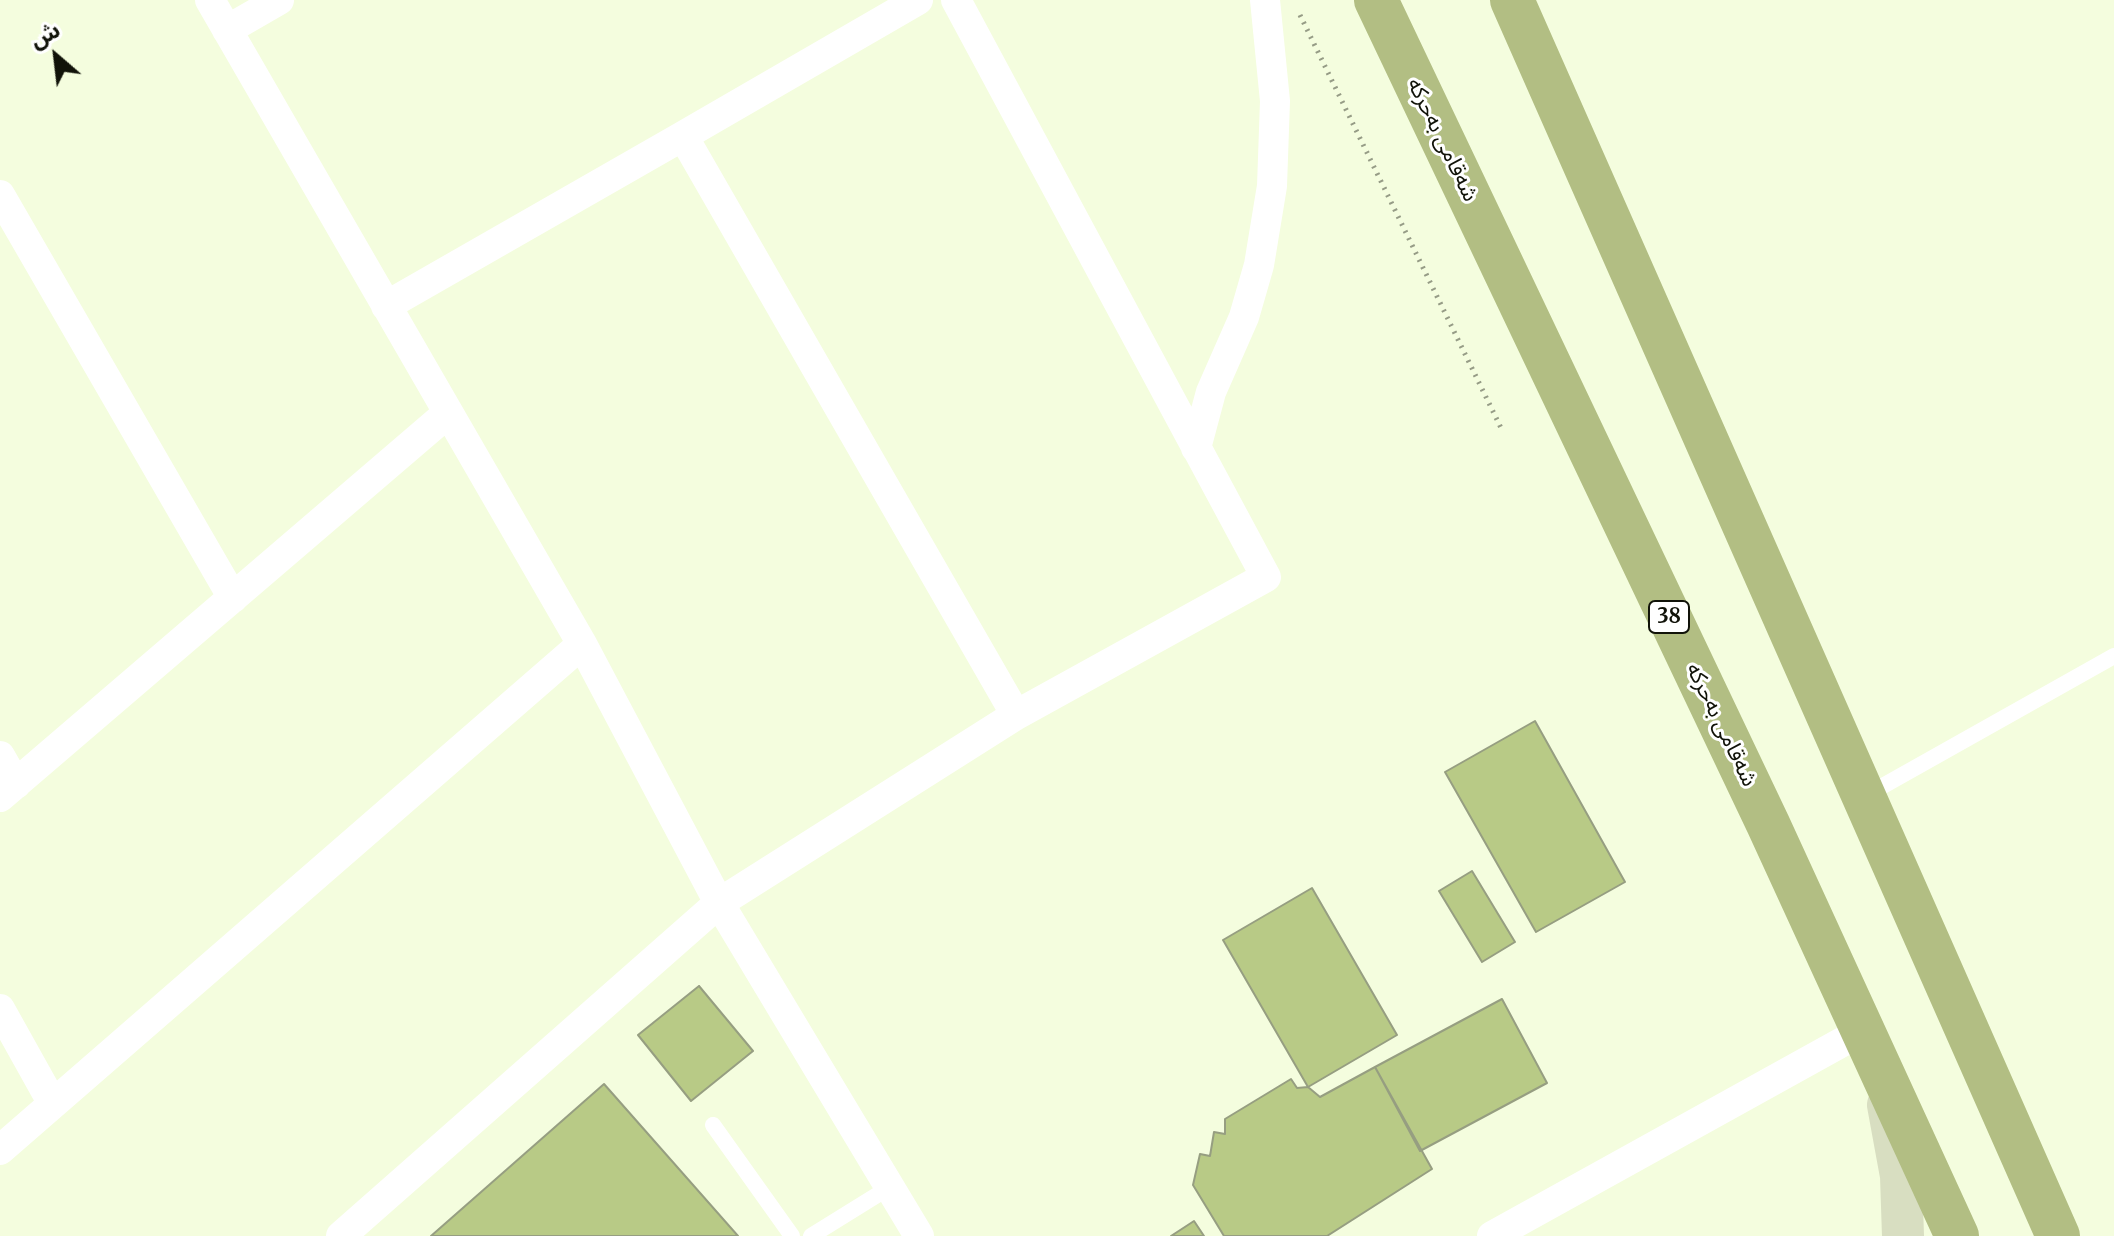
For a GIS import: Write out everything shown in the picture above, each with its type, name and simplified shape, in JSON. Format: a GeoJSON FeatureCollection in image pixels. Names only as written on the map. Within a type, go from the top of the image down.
{"type":"FeatureCollection","features":[{"type":"Feature","properties":{"kind":"main road","name":"شەقامی بەحرکە"},"geometry":{"type":"LineString","coordinates":[[1376,0],[1873,1049],[1957,1236]]}},
{"type":"Feature","properties":{"kind":"main road"},"geometry":{"type":"LineString","coordinates":[[1512,0],[2058,1236]]}},
{"type":"Feature","properties":{"kind":"main road"},"geometry":{"type":"LineString","coordinates":[[1873,1049],[1901,1176],[1903,1236]]}},
{"type":"Feature","properties":{"kind":"street"},"geometry":{"type":"LineString","coordinates":[[210,0],[582,644],[719,903],[919,1236]]}},
{"type":"Feature","properties":{"kind":"street"},"geometry":{"type":"LineString","coordinates":[[227,30],[279,0]]}},
{"type":"Feature","properties":{"kind":"street"},"geometry":{"type":"LineString","coordinates":[[386,306],[918,0]]}},
{"type":"Feature","properties":{"kind":"street"},"geometry":{"type":"LineString","coordinates":[[341,1236],[719,903],[1016,715],[1266,577],[956,0]]}},
{"type":"Feature","properties":{"kind":"street"},"geometry":{"type":"LineString","coordinates":[[1196,448],[1211,392],[1244,317],[1259,265],[1272,186],[1275,101],[1265,0]]}},
{"type":"Feature","properties":{"kind":"street"},"geometry":{"type":"LineString","coordinates":[[683,136],[1016,715]]}},
{"type":"Feature","properties":{"kind":"street"},"geometry":{"type":"LineString","coordinates":[[0,195],[233,598]]}},
{"type":"Feature","properties":{"kind":"street"},"geometry":{"type":"LineString","coordinates":[[0,756],[8,791],[448,413]]}},
{"type":"Feature","properties":{"kind":"street"},"geometry":{"type":"LineString","coordinates":[[0,1150],[582,644]]}},
{"type":"Feature","properties":{"kind":"street"},"geometry":{"type":"LineString","coordinates":[[0,1009],[53,1104]]}},
{"type":"Feature","properties":{"kind":"street"},"geometry":{"type":"LineString","coordinates":[[1492,1236],[1873,1049]]}},
{"type":"Feature","properties":{"kind":"lane"},"geometry":{"type":"LineString","coordinates":[[1864,797],[2114,656]]}},
{"type":"Feature","properties":{"kind":"lane"},"geometry":{"type":"LineString","coordinates":[[713,1125],[792,1236]]}},
{"type":"Feature","properties":{"kind":"lane"},"geometry":{"type":"LineString","coordinates":[[811,1236],[890,1187]]}},
{"type":"Feature","properties":{"kind":"path"},"geometry":{"type":"LineString","coordinates":[[1300,14],[1503,432]]}},
{"type":"Feature","properties":{"kind":"building"},"geometry":{"type":"Polygon","coordinates":[[[1535,721],[1625,882],[1536,932],[1445,772],[1535,721]]]}},
{"type":"Feature","properties":{"kind":"building"},"geometry":{"type":"Polygon","coordinates":[[[1472,871],[1515,942],[1482,962],[1439,891],[1472,871]]]}},
{"type":"Feature","properties":{"kind":"building"},"geometry":{"type":"Polygon","coordinates":[[[1312,888],[1397,1035],[1308,1087],[1223,940],[1312,888]]]}},
{"type":"Feature","properties":{"kind":"building"},"geometry":{"type":"Polygon","coordinates":[[[699,986],[753,1051],[691,1101],[638,1035],[699,986]]]}},
{"type":"Feature","properties":{"kind":"building"},"geometry":{"type":"Polygon","coordinates":[[[1502,999],[1547,1083],[1420,1151],[1375,1067],[1502,999]]]}},
{"type":"Feature","properties":{"kind":"building"},"geometry":{"type":"Polygon","coordinates":[[[1375,1067],[1432,1169],[1327,1236],[1224,1236],[1193,1185],[1200,1154],[1210,1156],[1214,1132],[1225,1134],[1225,1119],[1291,1079],[1297,1088],[1308,1087],[1320,1097],[1375,1067]]]}},
{"type":"Feature","properties":{"kind":"building"},"geometry":{"type":"Polygon","coordinates":[[[604,1084],[738,1236],[431,1236],[604,1084]]]}},
{"type":"Feature","properties":{"kind":"building"},"geometry":{"type":"Polygon","coordinates":[[[1194,1221],[1204,1236],[1171,1236],[1194,1221]]]}}]}
